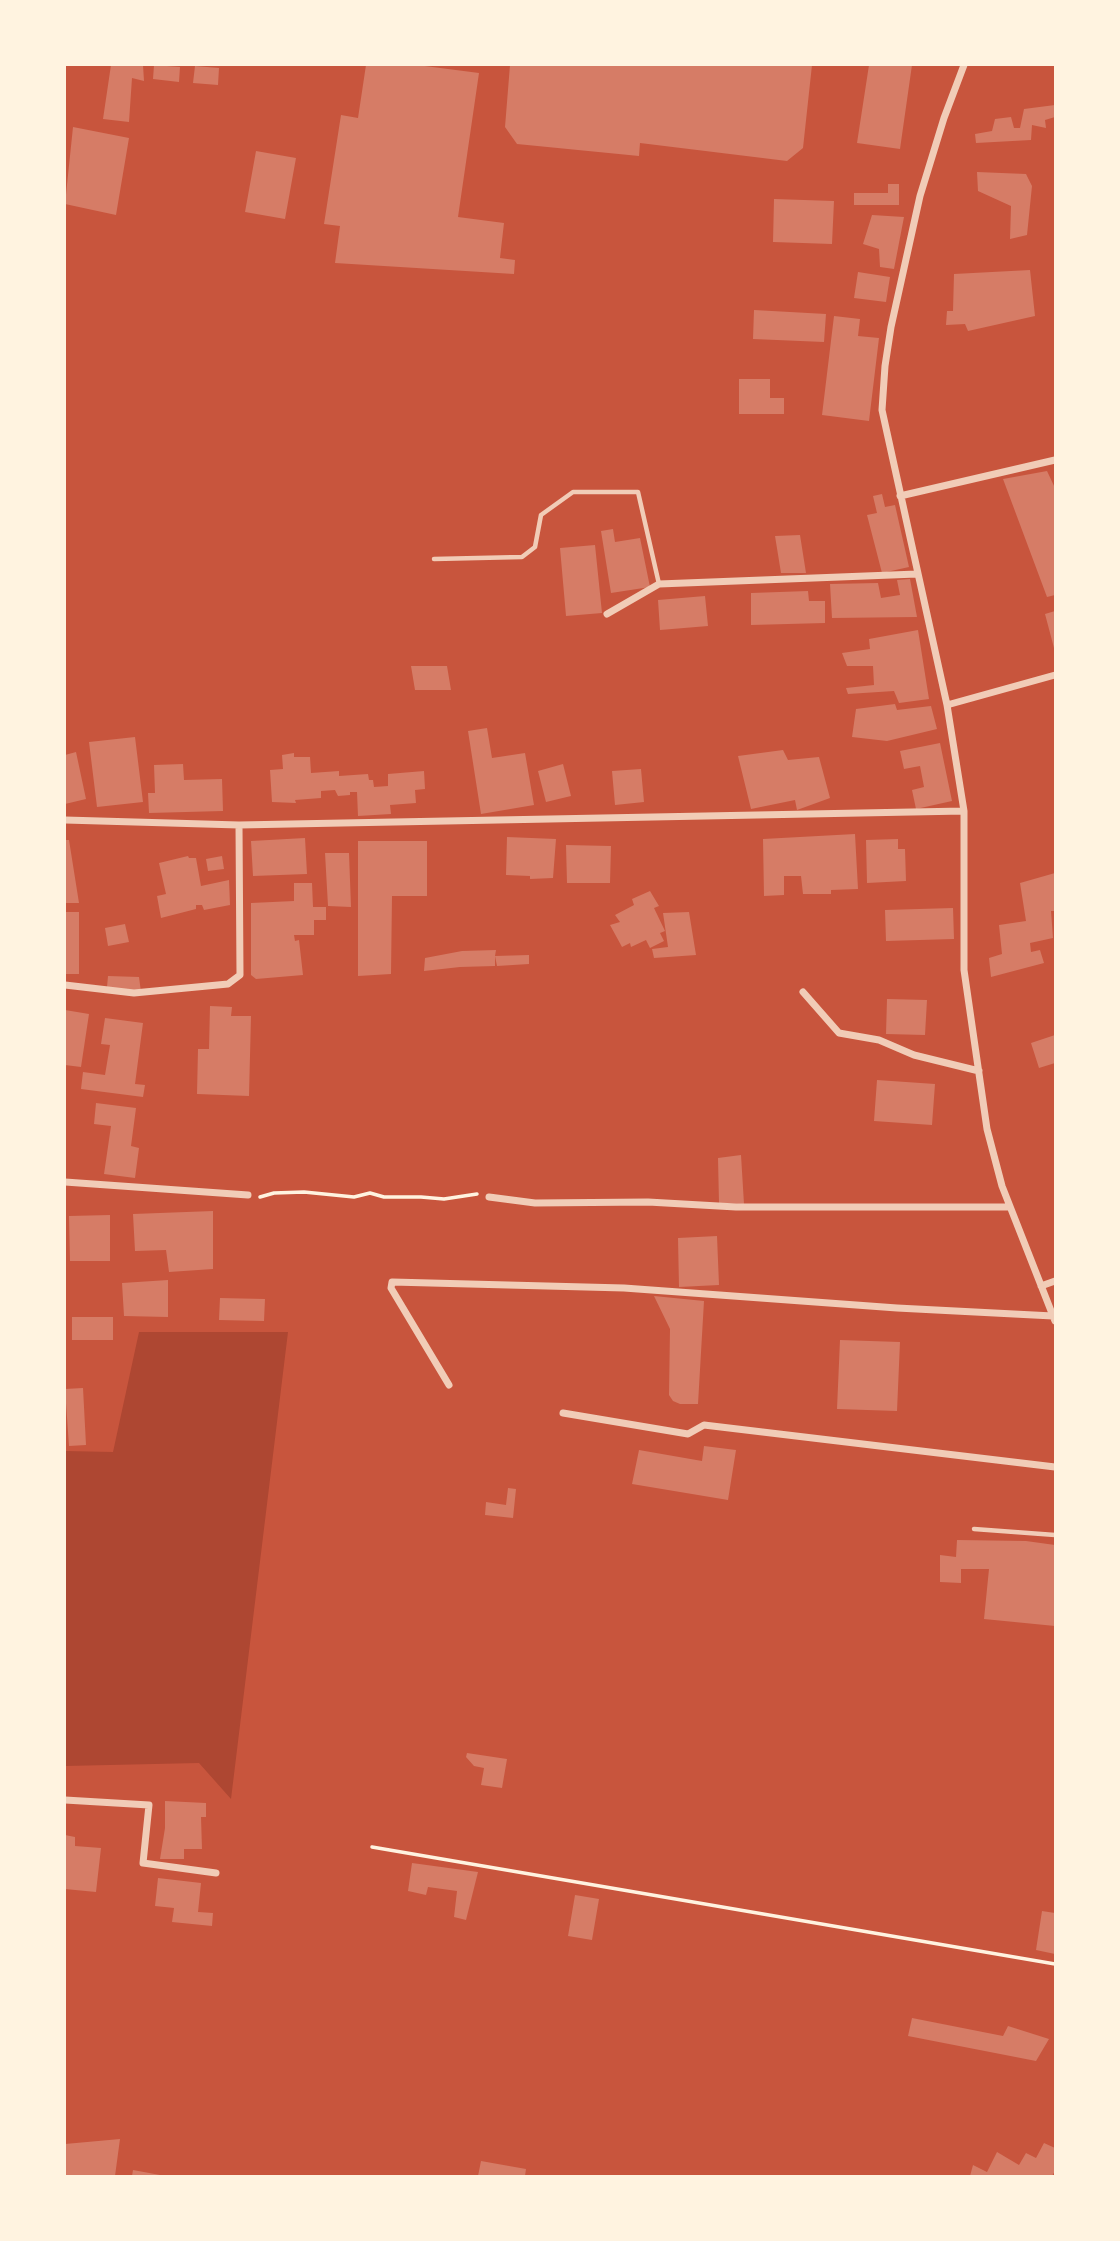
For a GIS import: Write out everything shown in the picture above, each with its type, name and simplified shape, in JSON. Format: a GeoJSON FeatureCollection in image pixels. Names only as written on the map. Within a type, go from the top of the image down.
{"type":"FeatureCollection","features":[{"type":"Feature","properties":{"kind":"street"},"geometry":{"type":"LineString","coordinates":[[449,1385],[391,1287],[392,1282],[624,1288],[1054,1319],[1010,1207],[987,1129],[964,970],[964,811],[947,705],[882,410],[891,327],[920,196],[964,65]]}},
{"type":"Feature","properties":{"kind":"street"},"geometry":{"type":"LineString","coordinates":[[900,496],[1055,460]]}},
{"type":"Feature","properties":{"kind":"street"},"geometry":{"type":"LineString","coordinates":[[607,614],[659,584],[917,573]]}},
{"type":"Feature","properties":{"kind":"street"},"geometry":{"type":"LineString","coordinates":[[947,705],[1055,675]]}},
{"type":"Feature","properties":{"kind":"street"},"geometry":{"type":"LineString","coordinates":[[65,820],[239,825],[964,811]]}},
{"type":"Feature","properties":{"kind":"street"},"geometry":{"type":"LineString","coordinates":[[65,985],[134,993],[228,984],[240,975],[239,825]]}},
{"type":"Feature","properties":{"kind":"street"},"geometry":{"type":"LineString","coordinates":[[803,992],[839,1033],[879,1040],[915,1055],[979,1071]]}},
{"type":"Feature","properties":{"kind":"street"},"geometry":{"type":"LineString","coordinates":[[65,1182],[247,1195]]}},
{"type":"Feature","properties":{"kind":"street"},"geometry":{"type":"LineString","coordinates":[[489,1197],[535,1203],[648,1202],[736,1207],[1010,1207]]}},
{"type":"Feature","properties":{"kind":"street"},"geometry":{"type":"LineString","coordinates":[[1041,1286],[1055,1280]]}},
{"type":"Feature","properties":{"kind":"street"},"geometry":{"type":"LineString","coordinates":[[563,1413],[688,1434],[704,1425],[1055,1466]]}},
{"type":"Feature","properties":{"kind":"street"},"geometry":{"type":"LineString","coordinates":[[65,1800],[149,1805],[142,1863],[216,1873]]}},
{"type":"Feature","properties":{"kind":"lane"},"geometry":{"type":"LineString","coordinates":[[434,559],[522,557],[535,547],[541,515],[573,492],[638,492],[659,584]]}},
{"type":"Feature","properties":{"kind":"lane"},"geometry":{"type":"LineString","coordinates":[[974,1529],[1055,1535]]}},
{"type":"Feature","properties":{"kind":"path"},"geometry":{"type":"LineString","coordinates":[[247,1195],[257,1197],[274,1193],[304,1192],[355,1197],[370,1193],[384,1197],[444,1199],[481,1194],[489,1197]]}},
{"type":"Feature","properties":{"kind":"path"},"geometry":{"type":"LineString","coordinates":[[372,1847],[1055,1964]]}},
{"type":"Feature","properties":{"kind":"shaded area"},"geometry":{"type":"Polygon","coordinates":[[[139,1332],[288,1332],[231,1799],[199,1763],[65,1766],[65,1451],[113,1452],[139,1332]]]}},
{"type":"Feature","properties":{"kind":"building"},"geometry":{"type":"Polygon","coordinates":[[[111,65],[143,65],[144,81],[132,78],[129,122],[103,119],[111,65]]]}},
{"type":"Feature","properties":{"kind":"building"},"geometry":{"type":"Polygon","coordinates":[[[154,65],[180,67],[179,82],[153,79],[154,65]]]}},
{"type":"Feature","properties":{"kind":"building"},"geometry":{"type":"Polygon","coordinates":[[[366,65],[417,65],[479,73],[458,217],[504,223],[500,258],[515,260],[514,274],[335,263],[340,226],[324,224],[341,115],[358,118],[366,65]]]}},
{"type":"Feature","properties":{"kind":"building"},"geometry":{"type":"Polygon","coordinates":[[[510,65],[812,65],[803,148],[787,161],[640,143],[639,156],[517,144],[505,127],[510,65]]]}},
{"type":"Feature","properties":{"kind":"building"},"geometry":{"type":"Polygon","coordinates":[[[869,65],[912,65],[900,149],[857,143],[869,65]]]}},
{"type":"Feature","properties":{"kind":"building"},"geometry":{"type":"Polygon","coordinates":[[[195,66],[219,68],[218,85],[193,83],[195,66]]]}},
{"type":"Feature","properties":{"kind":"building"},"geometry":{"type":"Polygon","coordinates":[[[1055,105],[1055,117],[1045,120],[1046,128],[1032,125],[1031,140],[976,143],[975,134],[992,131],[995,119],[1011,117],[1014,128],[1020,128],[1024,109],[1055,105]]]}},
{"type":"Feature","properties":{"kind":"building"},"geometry":{"type":"Polygon","coordinates":[[[73,127],[129,138],[116,215],[65,204],[73,127]]]}},
{"type":"Feature","properties":{"kind":"building"},"geometry":{"type":"Polygon","coordinates":[[[256,151],[296,158],[285,219],[245,212],[256,151]]]}},
{"type":"Feature","properties":{"kind":"building"},"geometry":{"type":"Polygon","coordinates":[[[977,172],[1026,174],[1032,186],[1027,235],[1010,239],[1011,206],[978,191],[977,172]]]}},
{"type":"Feature","properties":{"kind":"building"},"geometry":{"type":"Polygon","coordinates":[[[888,184],[899,184],[899,205],[854,205],[854,193],[888,193],[888,184]]]}},
{"type":"Feature","properties":{"kind":"building"},"geometry":{"type":"Polygon","coordinates":[[[774,199],[834,201],[832,244],[773,242],[774,199]]]}},
{"type":"Feature","properties":{"kind":"building"},"geometry":{"type":"Polygon","coordinates":[[[872,215],[904,217],[894,269],[880,267],[879,249],[863,244],[872,215]]]}},
{"type":"Feature","properties":{"kind":"building"},"geometry":{"type":"Polygon","coordinates":[[[1030,270],[1035,316],[968,331],[965,324],[946,325],[947,311],[953,311],[954,274],[1030,270]]]}},
{"type":"Feature","properties":{"kind":"building"},"geometry":{"type":"Polygon","coordinates":[[[858,272],[890,277],[886,302],[854,298],[858,272]]]}},
{"type":"Feature","properties":{"kind":"building"},"geometry":{"type":"Polygon","coordinates":[[[754,310],[826,314],[824,342],[753,339],[754,310]]]}},
{"type":"Feature","properties":{"kind":"building"},"geometry":{"type":"Polygon","coordinates":[[[834,316],[860,319],[858,336],[879,338],[869,421],[822,415],[834,316]]]}},
{"type":"Feature","properties":{"kind":"building"},"geometry":{"type":"Polygon","coordinates":[[[739,379],[770,379],[770,398],[784,398],[784,414],[739,414],[739,379]]]}},
{"type":"Feature","properties":{"kind":"building"},"geometry":{"type":"Polygon","coordinates":[[[1047,471],[1055,488],[1055,595],[1047,597],[1003,479],[1047,471]]]}},
{"type":"Feature","properties":{"kind":"building"},"geometry":{"type":"Polygon","coordinates":[[[882,494],[885,507],[895,505],[909,567],[882,573],[867,515],[877,513],[873,496],[882,494]]]}},
{"type":"Feature","properties":{"kind":"building"},"geometry":{"type":"Polygon","coordinates":[[[613,529],[615,542],[640,538],[650,587],[611,593],[601,531],[613,529]]]}},
{"type":"Feature","properties":{"kind":"building"},"geometry":{"type":"Polygon","coordinates":[[[800,535],[806,573],[781,573],[775,536],[800,535]]]}},
{"type":"Feature","properties":{"kind":"building"},"geometry":{"type":"Polygon","coordinates":[[[595,545],[602,613],[566,616],[560,548],[595,545]]]}},
{"type":"Feature","properties":{"kind":"building"},"geometry":{"type":"Polygon","coordinates":[[[910,579],[917,617],[832,618],[830,584],[878,583],[881,598],[900,595],[897,580],[910,579]]]}},
{"type":"Feature","properties":{"kind":"building"},"geometry":{"type":"Polygon","coordinates":[[[808,591],[809,601],[825,601],[825,623],[751,625],[751,593],[808,591]]]}},
{"type":"Feature","properties":{"kind":"building"},"geometry":{"type":"Polygon","coordinates":[[[705,596],[708,626],[660,630],[658,600],[705,596]]]}},
{"type":"Feature","properties":{"kind":"building"},"geometry":{"type":"Polygon","coordinates":[[[1055,611],[1055,648],[1054,648],[1045,614],[1055,611]]]}},
{"type":"Feature","properties":{"kind":"building"},"geometry":{"type":"Polygon","coordinates":[[[918,630],[929,699],[899,703],[894,691],[848,694],[846,688],[874,685],[873,666],[847,666],[842,653],[870,649],[869,639],[918,630]]]}},
{"type":"Feature","properties":{"kind":"building"},"geometry":{"type":"Polygon","coordinates":[[[411,666],[447,666],[451,690],[415,690],[411,666]]]}},
{"type":"Feature","properties":{"kind":"building"},"geometry":{"type":"Polygon","coordinates":[[[895,704],[897,710],[931,706],[937,729],[887,741],[852,737],[856,709],[895,704]]]}},
{"type":"Feature","properties":{"kind":"building"},"geometry":{"type":"Polygon","coordinates":[[[487,728],[492,758],[525,753],[534,805],[481,814],[468,731],[487,728]]]}},
{"type":"Feature","properties":{"kind":"building"},"geometry":{"type":"Polygon","coordinates":[[[135,737],[143,802],[97,807],[89,742],[135,737]]]}},
{"type":"Feature","properties":{"kind":"building"},"geometry":{"type":"Polygon","coordinates":[[[940,743],[952,801],[916,809],[912,790],[924,787],[920,766],[904,769],[900,751],[940,743]]]}},
{"type":"Feature","properties":{"kind":"building"},"geometry":{"type":"Polygon","coordinates":[[[783,750],[788,760],[819,757],[830,798],[797,810],[795,800],[751,809],[738,756],[783,750]]]}},
{"type":"Feature","properties":{"kind":"building"},"geometry":{"type":"Polygon","coordinates":[[[76,752],[86,799],[65,804],[65,755],[76,752]]]}},
{"type":"Feature","properties":{"kind":"building"},"geometry":{"type":"Polygon","coordinates":[[[294,753],[294,757],[310,757],[311,773],[339,771],[339,776],[368,774],[374,787],[388,786],[388,774],[424,771],[425,789],[415,790],[416,803],[390,805],[391,814],[358,816],[357,792],[338,796],[335,790],[321,791],[321,798],[295,800],[296,803],[272,802],[270,770],[283,769],[282,755],[294,753]]]}},
{"type":"Feature","properties":{"kind":"building"},"geometry":{"type":"Polygon","coordinates":[[[183,764],[184,780],[222,779],[223,811],[149,813],[148,793],[155,793],[154,765],[183,764]]]}},
{"type":"Feature","properties":{"kind":"building"},"geometry":{"type":"Polygon","coordinates":[[[563,764],[571,796],[546,802],[538,771],[563,764]]]}},
{"type":"Feature","properties":{"kind":"building"},"geometry":{"type":"Polygon","coordinates":[[[641,769],[644,802],[615,805],[612,771],[641,769]]]}},
{"type":"Feature","properties":{"kind":"building"},"geometry":{"type":"Polygon","coordinates":[[[855,834],[858,889],[831,890],[831,894],[803,894],[801,876],[784,876],[784,895],[764,896],[763,839],[855,834]]]}},
{"type":"Feature","properties":{"kind":"building"},"geometry":{"type":"Polygon","coordinates":[[[507,837],[556,839],[553,878],[530,879],[530,876],[506,875],[507,837]]]}},
{"type":"Feature","properties":{"kind":"building"},"geometry":{"type":"Polygon","coordinates":[[[305,838],[307,874],[253,876],[251,841],[305,838]]]}},
{"type":"Feature","properties":{"kind":"building"},"geometry":{"type":"Polygon","coordinates":[[[898,839],[898,849],[905,849],[906,881],[867,883],[866,840],[898,839]]]}},
{"type":"Feature","properties":{"kind":"building"},"geometry":{"type":"Polygon","coordinates":[[[65,840],[69,840],[79,903],[65,903],[65,840]]]}},
{"type":"Feature","properties":{"kind":"building"},"geometry":{"type":"Polygon","coordinates":[[[358,841],[427,841],[427,896],[392,896],[391,974],[358,976],[358,841]]]}},
{"type":"Feature","properties":{"kind":"building"},"geometry":{"type":"Polygon","coordinates":[[[566,845],[611,846],[610,883],[567,883],[566,845]]]}},
{"type":"Feature","properties":{"kind":"building"},"geometry":{"type":"Polygon","coordinates":[[[325,853],[349,853],[351,907],[328,906],[325,853]]]}},
{"type":"Feature","properties":{"kind":"building"},"geometry":{"type":"Polygon","coordinates":[[[188,856],[196,858],[201,886],[229,880],[230,905],[204,910],[202,905],[196,905],[196,909],[161,918],[157,896],[166,894],[159,863],[188,856]]]}},
{"type":"Feature","properties":{"kind":"building"},"geometry":{"type":"Polygon","coordinates":[[[222,856],[224,869],[208,871],[206,859],[222,856]]]}},
{"type":"Feature","properties":{"kind":"building"},"geometry":{"type":"Polygon","coordinates":[[[1055,873],[1055,911],[1051,911],[1053,938],[1030,943],[1031,952],[1040,950],[1044,963],[991,977],[989,958],[1002,954],[999,925],[1026,921],[1020,883],[1055,873]]]}},
{"type":"Feature","properties":{"kind":"building"},"geometry":{"type":"Polygon","coordinates":[[[294,883],[312,883],[313,907],[326,907],[326,920],[314,920],[314,935],[294,935],[295,941],[299,940],[303,975],[256,979],[251,975],[251,903],[294,901],[294,883]]]}},
{"type":"Feature","properties":{"kind":"building"},"geometry":{"type":"Polygon","coordinates":[[[650,891],[659,906],[654,908],[665,931],[660,933],[664,941],[650,948],[646,940],[631,947],[630,943],[622,947],[610,925],[620,922],[615,915],[634,905],[632,899],[650,891]]]}},
{"type":"Feature","properties":{"kind":"building"},"geometry":{"type":"Polygon","coordinates":[[[953,908],[954,939],[886,941],[885,910],[953,908]]]}},
{"type":"Feature","properties":{"kind":"building"},"geometry":{"type":"Polygon","coordinates":[[[65,912],[79,912],[79,974],[65,974],[65,912]]]}},
{"type":"Feature","properties":{"kind":"building"},"geometry":{"type":"Polygon","coordinates":[[[689,912],[696,955],[654,958],[652,949],[668,947],[663,913],[689,912]]]}},
{"type":"Feature","properties":{"kind":"building"},"geometry":{"type":"Polygon","coordinates":[[[125,924],[129,942],[108,946],[105,928],[125,924]]]}},
{"type":"Feature","properties":{"kind":"building"},"geometry":{"type":"Polygon","coordinates":[[[496,950],[495,966],[424,971],[425,958],[462,951],[496,950]]]}},
{"type":"Feature","properties":{"kind":"building"},"geometry":{"type":"Polygon","coordinates":[[[529,955],[529,964],[497,966],[495,956],[529,955]]]}},
{"type":"Feature","properties":{"kind":"building"},"geometry":{"type":"Polygon","coordinates":[[[108,976],[139,977],[141,992],[107,987],[108,976]]]}},
{"type":"Feature","properties":{"kind":"building"},"geometry":{"type":"Polygon","coordinates":[[[887,999],[927,1000],[925,1035],[886,1034],[887,999]]]}},
{"type":"Feature","properties":{"kind":"building"},"geometry":{"type":"Polygon","coordinates":[[[210,1006],[232,1007],[231,1016],[251,1016],[249,1096],[197,1094],[198,1049],[209,1049],[210,1006]]]}},
{"type":"Feature","properties":{"kind":"building"},"geometry":{"type":"Polygon","coordinates":[[[65,1010],[89,1014],[81,1067],[65,1065],[65,1010]]]}},
{"type":"Feature","properties":{"kind":"building"},"geometry":{"type":"Polygon","coordinates":[[[105,1018],[143,1023],[135,1084],[145,1085],[143,1097],[81,1089],[83,1072],[105,1075],[110,1045],[101,1044],[105,1018]]]}},
{"type":"Feature","properties":{"kind":"building"},"geometry":{"type":"Polygon","coordinates":[[[1055,1035],[1055,1063],[1039,1068],[1031,1043],[1055,1035]]]}},
{"type":"Feature","properties":{"kind":"building"},"geometry":{"type":"Polygon","coordinates":[[[877,1080],[935,1084],[932,1125],[874,1121],[877,1080]]]}},
{"type":"Feature","properties":{"kind":"building"},"geometry":{"type":"Polygon","coordinates":[[[96,1103],[136,1108],[131,1146],[139,1148],[135,1178],[104,1174],[111,1126],[94,1124],[96,1103]]]}},
{"type":"Feature","properties":{"kind":"building"},"geometry":{"type":"Polygon","coordinates":[[[741,1155],[744,1204],[719,1203],[718,1158],[741,1155]]]}},
{"type":"Feature","properties":{"kind":"building"},"geometry":{"type":"Polygon","coordinates":[[[213,1211],[213,1269],[169,1272],[166,1250],[135,1251],[133,1214],[213,1211]]]}},
{"type":"Feature","properties":{"kind":"building"},"geometry":{"type":"Polygon","coordinates":[[[110,1215],[110,1261],[70,1261],[69,1216],[110,1215]]]}},
{"type":"Feature","properties":{"kind":"building"},"geometry":{"type":"Polygon","coordinates":[[[717,1236],[719,1285],[679,1287],[678,1238],[717,1236]]]}},
{"type":"Feature","properties":{"kind":"building"},"geometry":{"type":"Polygon","coordinates":[[[168,1280],[168,1317],[124,1316],[122,1283],[168,1280]]]}},
{"type":"Feature","properties":{"kind":"building"},"geometry":{"type":"Polygon","coordinates":[[[654,1296],[704,1301],[698,1404],[680,1404],[673,1401],[669,1395],[670,1329],[654,1296]]]}},
{"type":"Feature","properties":{"kind":"building"},"geometry":{"type":"Polygon","coordinates":[[[220,1298],[265,1299],[264,1321],[219,1320],[220,1298]]]}},
{"type":"Feature","properties":{"kind":"building"},"geometry":{"type":"Polygon","coordinates":[[[72,1317],[113,1317],[113,1340],[72,1340],[72,1317]]]}},
{"type":"Feature","properties":{"kind":"building"},"geometry":{"type":"Polygon","coordinates":[[[840,1340],[900,1342],[897,1411],[837,1409],[840,1340]]]}},
{"type":"Feature","properties":{"kind":"building"},"geometry":{"type":"Polygon","coordinates":[[[83,1388],[86,1445],[69,1446],[65,1389],[83,1388]]]}},
{"type":"Feature","properties":{"kind":"building"},"geometry":{"type":"Polygon","coordinates":[[[704,1446],[736,1450],[728,1500],[632,1484],[639,1450],[702,1461],[704,1446]]]}},
{"type":"Feature","properties":{"kind":"building"},"geometry":{"type":"Polygon","coordinates":[[[508,1488],[516,1489],[513,1518],[485,1515],[486,1502],[506,1505],[508,1488]]]}},
{"type":"Feature","properties":{"kind":"building"},"geometry":{"type":"Polygon","coordinates":[[[957,1540],[1026,1541],[1055,1545],[1055,1626],[984,1619],[989,1569],[961,1569],[961,1583],[940,1582],[940,1555],[956,1557],[957,1540]]]}},
{"type":"Feature","properties":{"kind":"building"},"geometry":{"type":"Polygon","coordinates":[[[467,1753],[507,1759],[502,1788],[481,1785],[484,1768],[474,1766],[466,1757],[467,1753]]]}},
{"type":"Feature","properties":{"kind":"building"},"geometry":{"type":"Polygon","coordinates":[[[165,1801],[206,1803],[206,1817],[201,1817],[202,1849],[184,1849],[184,1859],[160,1859],[165,1828],[165,1801]]]}},
{"type":"Feature","properties":{"kind":"building"},"geometry":{"type":"Polygon","coordinates":[[[65,1835],[75,1837],[75,1846],[101,1848],[96,1892],[65,1889],[65,1835]]]}},
{"type":"Feature","properties":{"kind":"building"},"geometry":{"type":"Polygon","coordinates":[[[412,1863],[478,1872],[466,1920],[454,1917],[457,1891],[428,1887],[426,1895],[408,1891],[412,1863]]]}},
{"type":"Feature","properties":{"kind":"building"},"geometry":{"type":"Polygon","coordinates":[[[158,1878],[201,1883],[198,1912],[213,1913],[212,1926],[172,1922],[174,1908],[155,1906],[158,1878]]]}},
{"type":"Feature","properties":{"kind":"building"},"geometry":{"type":"Polygon","coordinates":[[[575,1895],[599,1899],[592,1940],[568,1936],[575,1895]]]}},
{"type":"Feature","properties":{"kind":"building"},"geometry":{"type":"Polygon","coordinates":[[[1042,1911],[1055,1913],[1055,1954],[1036,1950],[1042,1911]]]}},
{"type":"Feature","properties":{"kind":"building"},"geometry":{"type":"Polygon","coordinates":[[[912,2018],[1003,2036],[1008,2026],[1049,2039],[1036,2061],[908,2036],[912,2018]]]}},
{"type":"Feature","properties":{"kind":"building"},"geometry":{"type":"Polygon","coordinates":[[[120,2139],[115,2176],[65,2176],[65,2144],[120,2139]]]}},
{"type":"Feature","properties":{"kind":"building"},"geometry":{"type":"Polygon","coordinates":[[[1044,2143],[1055,2148],[1055,2171],[1052,2176],[970,2176],[973,2165],[987,2172],[997,2152],[1019,2165],[1026,2153],[1036,2158],[1044,2143]]]}},
{"type":"Feature","properties":{"kind":"building"},"geometry":{"type":"Polygon","coordinates":[[[481,2161],[526,2169],[525,2176],[478,2176],[481,2161]]]}},
{"type":"Feature","properties":{"kind":"building"},"geometry":{"type":"Polygon","coordinates":[[[133,2170],[160,2175],[160,2176],[132,2176],[133,2170]]]}}]}
